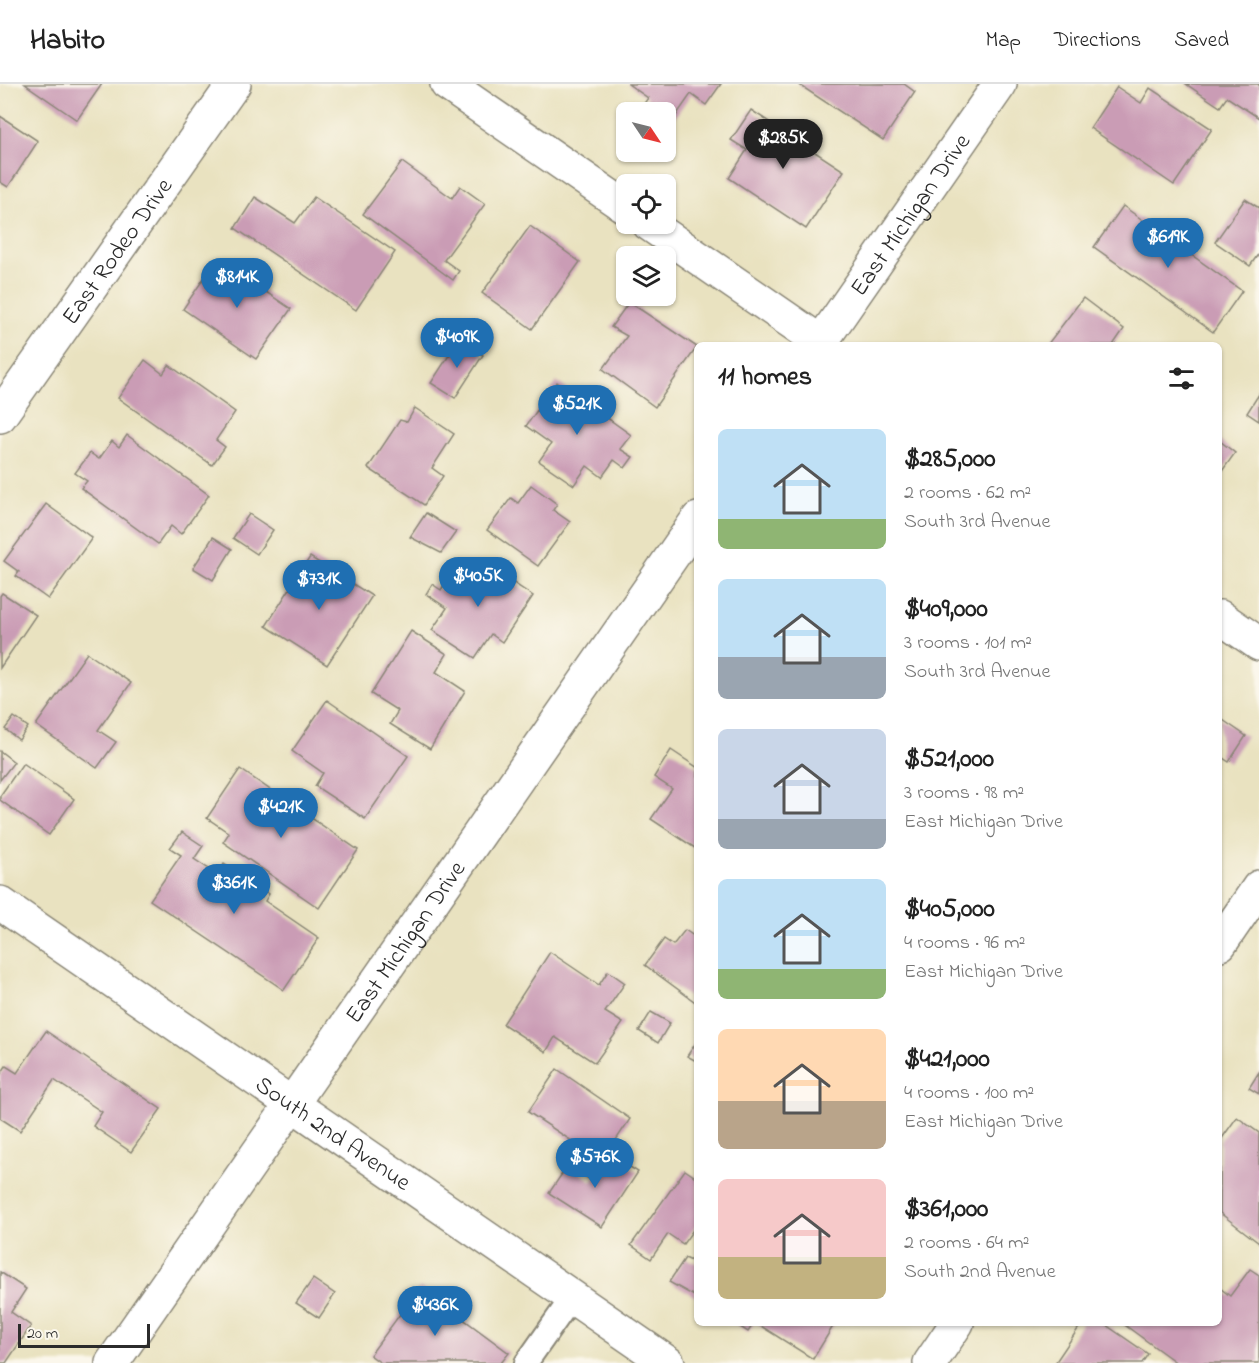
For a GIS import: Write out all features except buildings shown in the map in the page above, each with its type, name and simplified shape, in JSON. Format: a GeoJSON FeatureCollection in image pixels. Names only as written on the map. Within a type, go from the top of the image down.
{"type":"FeatureCollection","features":[{"type":"Feature","properties":{"kind":"street","name":"East Rodeo Drive"},"geometry":{"type":"LineString","coordinates":[[0,416],[234,84]]}},
{"type":"Feature","properties":{"kind":"street"},"geometry":{"type":"LineString","coordinates":[[447,84],[616,200]]}},
{"type":"Feature","properties":{"kind":"street","name":"East Michigan Drive"},"geometry":{"type":"LineString","coordinates":[[822,342],[1000,84]]}},
{"type":"Feature","properties":{"kind":"street"},"geometry":{"type":"LineString","coordinates":[[663,234],[818,342]]}},
{"type":"Feature","properties":{"kind":"street","name":"East Michigan Drive"},"geometry":{"type":"LineString","coordinates":[[112,1363],[694,525]]}},
{"type":"Feature","properties":{"kind":"street"},"geometry":{"type":"LineString","coordinates":[[1222,618],[1259,644]]}},
{"type":"Feature","properties":{"kind":"street"},"geometry":{"type":"LineString","coordinates":[[1222,941],[1259,887]]}},
{"type":"Feature","properties":{"kind":"street","name":"South 2nd Avenue"},"geometry":{"type":"LineString","coordinates":[[0,903],[668,1363]]}},
{"type":"Feature","properties":{"kind":"street"},"geometry":{"type":"LineString","coordinates":[[930,1363],[955,1326]]}},
{"type":"Feature","properties":{"kind":"lane"},"geometry":{"type":"LineString","coordinates":[[526,1363],[573,1296]]}}]}
